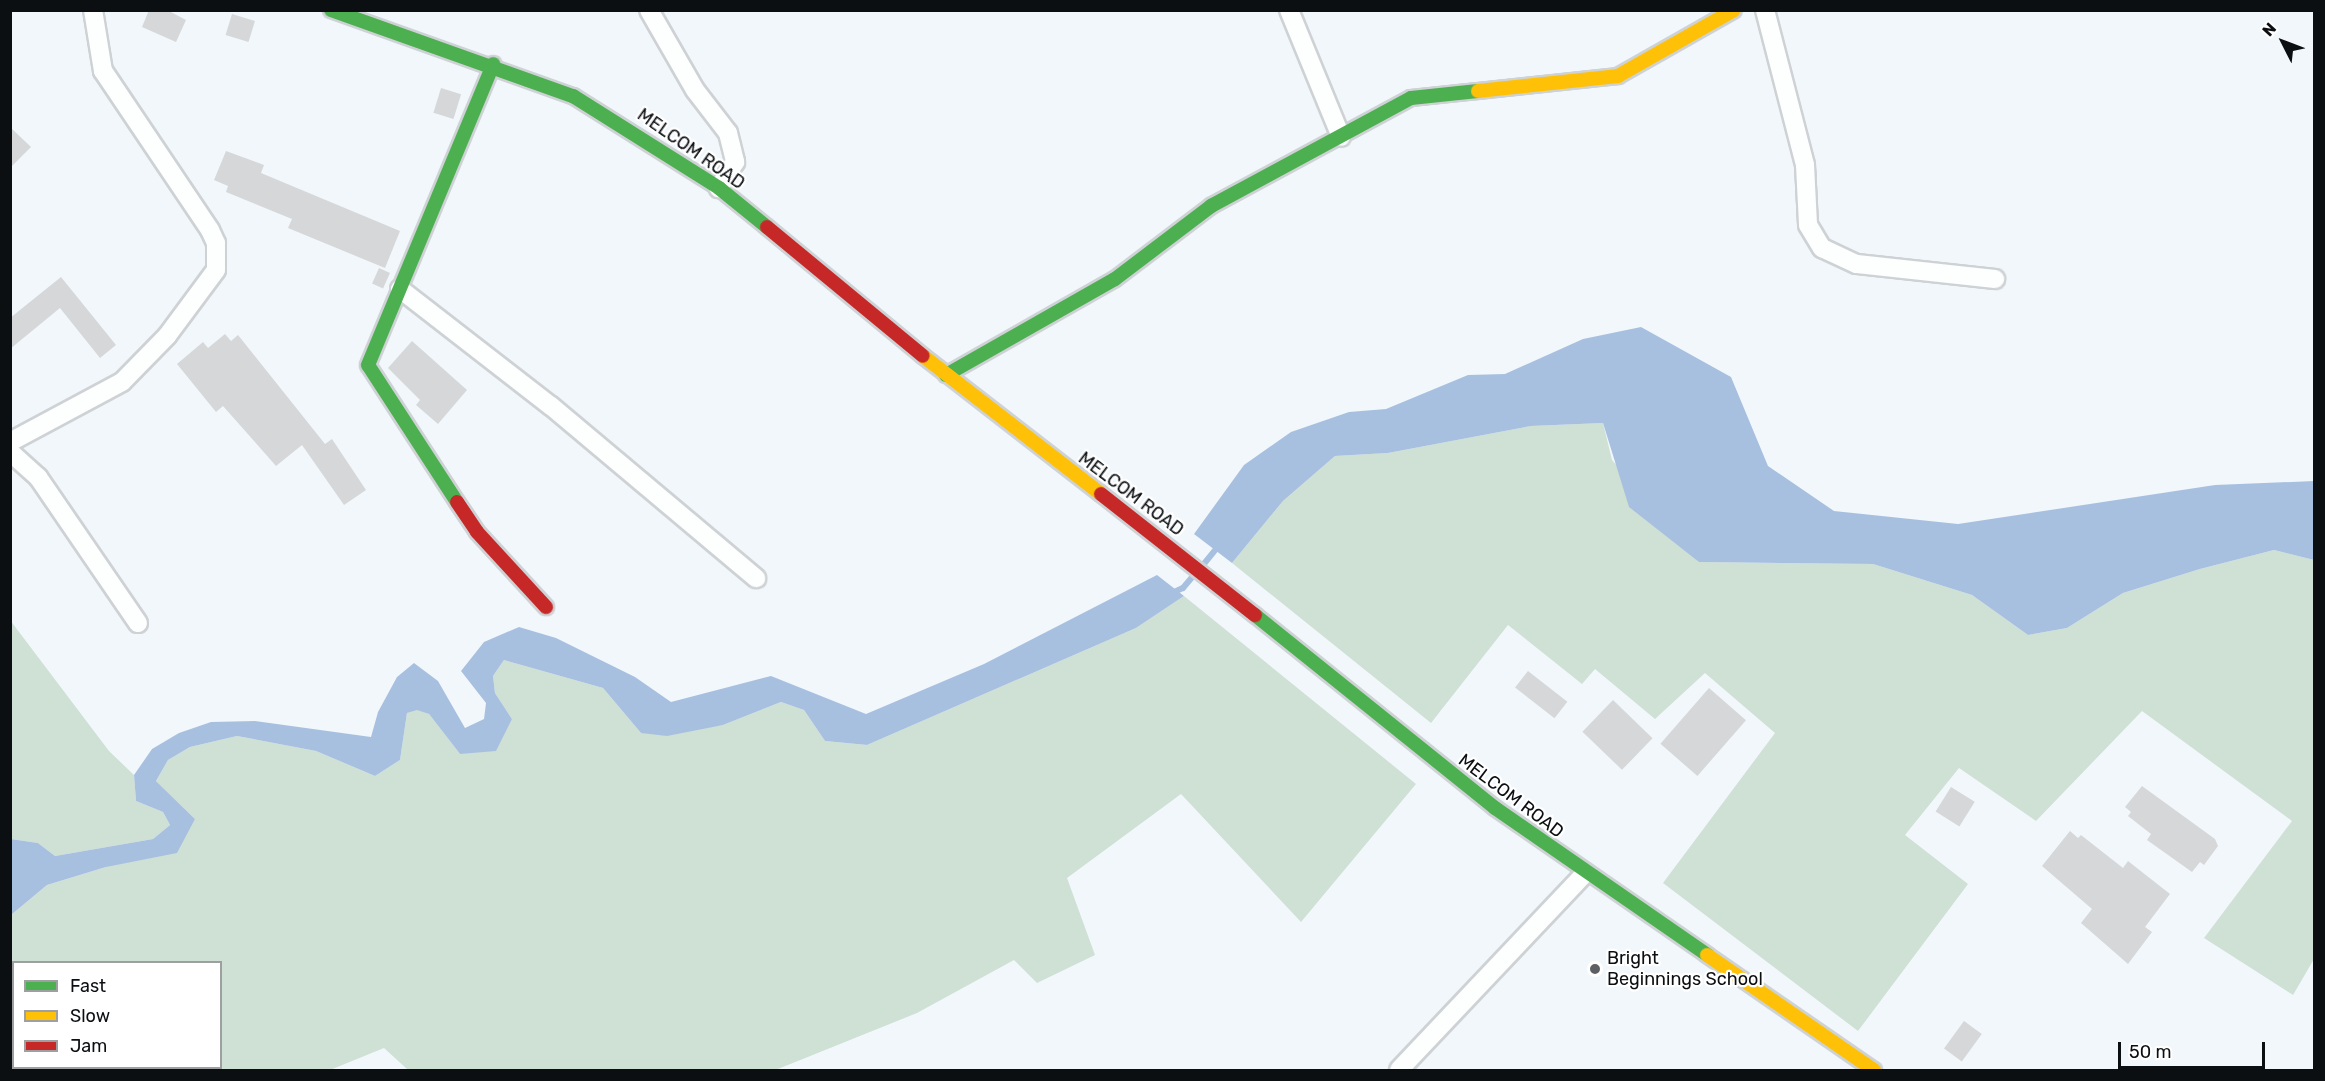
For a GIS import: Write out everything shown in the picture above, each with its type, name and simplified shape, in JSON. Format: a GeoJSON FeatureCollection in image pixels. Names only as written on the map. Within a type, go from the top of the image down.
{"type":"FeatureCollection","features":[{"type":"Feature","properties":{"kind":"main road","name":"MELCOM ROAD"},"geometry":{"type":"LineString","coordinates":[[331,10],[494,64],[573,96],[719,188],[946,375],[1176,551],[1363,705],[1585,873],[1874,1071]]}},
{"type":"Feature","properties":{"kind":"main road"},"geometry":{"type":"LineString","coordinates":[[946,375],[1115,279],[1211,206],[1411,98],[1618,76],[1734,10]]}},
{"type":"Feature","properties":{"kind":"main road"},"geometry":{"type":"LineString","coordinates":[[494,64],[369,358],[370,372],[477,532],[546,607]]}},
{"type":"Feature","properties":{"kind":"street"},"geometry":{"type":"LineString","coordinates":[[10,442],[122,382],[167,336],[216,270],[216,243],[210,230],[103,71],[93,10]]}},
{"type":"Feature","properties":{"kind":"street"},"geometry":{"type":"LineString","coordinates":[[649,10],[695,90],[728,133],[735,162],[719,188]]}},
{"type":"Feature","properties":{"kind":"street"},"geometry":{"type":"LineString","coordinates":[[1289,10],[1341,137]]}},
{"type":"Feature","properties":{"kind":"street"},"geometry":{"type":"LineString","coordinates":[[1765,10],[1805,165],[1808,225],[1822,248],[1857,264],[1995,279]]}},
{"type":"Feature","properties":{"kind":"street"},"geometry":{"type":"LineString","coordinates":[[400,289],[551,406],[756,578]]}},
{"type":"Feature","properties":{"kind":"street"},"geometry":{"type":"LineString","coordinates":[[10,452],[38,477],[138,623]]}},
{"type":"Feature","properties":{"kind":"street"},"geometry":{"type":"LineString","coordinates":[[1399,1071],[1585,873]]}},
{"type":"Feature","properties":{"kind":"green space"},"geometry":{"type":"Polygon","coordinates":[[[1603,423],[1612,460],[1699,562],[1873,564],[1972,595],[2028,635],[2067,628],[2123,593],[2200,569],[2274,550],[2314,560],[2314,959],[2293,995],[2204,938],[2292,821],[2142,711],[2036,821],[1959,768],[1905,835],[1968,884],[1858,1031],[1663,883],[1775,733],[1705,673],[1655,719],[1595,669],[1582,684],[1508,625],[1431,723],[1232,563],[1283,501],[1335,456],[1388,453],[1531,426],[1603,423]]]}},
{"type":"Feature","properties":{"kind":"green space"},"geometry":{"type":"Polygon","coordinates":[[[1184,596],[1416,784],[1301,922],[1181,794],[1067,878],[1095,955],[1037,983],[1014,960],[917,1013],[778,1069],[408,1070],[384,1048],[330,1070],[11,1070],[11,915],[47,885],[106,867],[195,819],[156,781],[168,760],[190,747],[237,736],[316,751],[375,776],[400,760],[407,713],[417,709],[429,714],[460,754],[512,719],[495,693],[493,676],[504,660],[603,688],[641,733],[723,725],[781,702],[804,710],[825,741],[867,745],[1136,628],[1184,596]]]}},
{"type":"Feature","properties":{"kind":"green space"},"geometry":{"type":"Polygon","coordinates":[[[10,620],[109,751],[134,775],[136,801],[163,812],[170,825],[153,839],[55,856],[38,843],[11,839],[10,620]]]}},
{"type":"Feature","properties":{"kind":"water"},"geometry":{"type":"Polygon","coordinates":[[[1641,327],[1731,377],[1768,466],[1834,511],[1958,524],[2215,485],[2314,481],[2314,560],[2274,550],[2200,569],[2123,593],[2067,628],[2028,635],[1972,595],[1873,564],[1699,562],[1629,507],[1603,423],[1531,426],[1388,453],[1335,456],[1283,501],[1232,563],[1194,534],[1244,465],[1291,432],[1349,412],[1386,409],[1468,375],[1505,374],[1583,339],[1641,327]]]}},
{"type":"Feature","properties":{"kind":"water"},"geometry":{"type":"Polygon","coordinates":[[[1157,575],[1184,596],[1136,628],[867,745],[825,741],[804,710],[781,702],[723,725],[667,736],[641,733],[603,688],[504,660],[493,676],[495,693],[512,719],[496,751],[460,754],[429,714],[417,710],[407,713],[400,760],[375,776],[316,751],[237,736],[190,747],[168,760],[156,781],[195,819],[177,853],[106,867],[47,885],[11,915],[11,839],[38,843],[55,856],[153,839],[170,825],[163,812],[136,801],[134,775],[152,749],[179,733],[211,722],[255,721],[371,737],[378,712],[397,677],[414,663],[438,681],[465,728],[484,719],[486,703],[461,671],[484,642],[519,627],[556,638],[635,677],[671,702],[771,676],[866,714],[984,664],[1157,575]]]}},
{"type":"Feature","properties":{"kind":"building"},"geometry":{"type":"Polygon","coordinates":[[[149,10],[167,10],[186,20],[176,42],[142,27],[149,10]]]}},
{"type":"Feature","properties":{"kind":"building"},"geometry":{"type":"Polygon","coordinates":[[[232,14],[255,21],[249,42],[226,35],[232,14]]]}},
{"type":"Feature","properties":{"kind":"building"},"geometry":{"type":"Polygon","coordinates":[[[441,88],[461,94],[453,119],[433,113],[441,88]]]}},
{"type":"Feature","properties":{"kind":"building"},"geometry":{"type":"Polygon","coordinates":[[[10,127],[31,147],[10,168],[10,127]]]}},
{"type":"Feature","properties":{"kind":"building"},"geometry":{"type":"Polygon","coordinates":[[[226,151],[264,165],[261,173],[400,231],[385,268],[288,228],[292,219],[226,192],[228,186],[214,180],[226,151]]]}},
{"type":"Feature","properties":{"kind":"building"},"geometry":{"type":"Polygon","coordinates":[[[379,268],[390,273],[383,288],[372,284],[379,268]]]}},
{"type":"Feature","properties":{"kind":"building"},"geometry":{"type":"Polygon","coordinates":[[[61,277],[116,345],[100,358],[60,308],[10,349],[10,318],[61,277]]]}},
{"type":"Feature","properties":{"kind":"building"},"geometry":{"type":"Polygon","coordinates":[[[225,334],[231,341],[238,335],[325,444],[332,439],[366,490],[344,505],[302,445],[276,466],[223,406],[216,412],[177,364],[203,342],[208,348],[225,334]]]}},
{"type":"Feature","properties":{"kind":"building"},"geometry":{"type":"Polygon","coordinates":[[[412,341],[467,390],[438,424],[416,405],[420,400],[388,368],[412,341]]]}},
{"type":"Feature","properties":{"kind":"building"},"geometry":{"type":"Polygon","coordinates":[[[1528,671],[1567,702],[1554,718],[1515,688],[1528,671]]]}},
{"type":"Feature","properties":{"kind":"building"},"geometry":{"type":"Polygon","coordinates":[[[1709,688],[1746,720],[1697,776],[1660,744],[1709,688]]]}},
{"type":"Feature","properties":{"kind":"building"},"geometry":{"type":"Polygon","coordinates":[[[1613,700],[1653,738],[1622,770],[1582,732],[1613,700]]]}},
{"type":"Feature","properties":{"kind":"building"},"geometry":{"type":"Polygon","coordinates":[[[2142,786],[2215,839],[2218,846],[2204,865],[2200,862],[2192,872],[2147,840],[2151,834],[2128,816],[2131,812],[2125,807],[2142,786]]]}},
{"type":"Feature","properties":{"kind":"building"},"geometry":{"type":"Polygon","coordinates":[[[1951,787],[1975,802],[1959,826],[1936,812],[1951,787]]]}},
{"type":"Feature","properties":{"kind":"building"},"geometry":{"type":"Polygon","coordinates":[[[2070,831],[2078,838],[2081,835],[2123,868],[2128,861],[2170,894],[2145,927],[2152,932],[2128,964],[2081,923],[2092,909],[2042,866],[2070,831]]]}},
{"type":"Feature","properties":{"kind":"building"},"geometry":{"type":"Polygon","coordinates":[[[1964,1021],[1982,1034],[1962,1061],[1944,1049],[1964,1021]]]}},
{"type":"Feature","properties":{"kind":"waterway"},"geometry":{"type":"LineString","coordinates":[[1203,565],[1219,545]]}},
{"type":"Feature","properties":{"kind":"waterway"},"geometry":{"type":"LineString","coordinates":[[1170,594],[1183,588],[1194,575]]}},
{"type":"Feature","properties":{"kind":"traffic: fast"},"geometry":{"type":"LineString","coordinates":[[331,10],[573,96],[719,188],[767,227]]}},
{"type":"Feature","properties":{"kind":"traffic: fast"},"geometry":{"type":"LineString","coordinates":[[457,502],[368,365],[493,64]]}},
{"type":"Feature","properties":{"kind":"traffic: fast"},"geometry":{"type":"LineString","coordinates":[[946,375],[1115,279],[1211,206],[1411,98],[1478,91]]}},
{"type":"Feature","properties":{"kind":"traffic: fast"},"geometry":{"type":"LineString","coordinates":[[1255,615],[1495,808],[1707,955]]}},
{"type":"Feature","properties":{"kind":"traffic: slow"},"geometry":{"type":"LineString","coordinates":[[1478,91],[1618,76],[1734,10]]}},
{"type":"Feature","properties":{"kind":"traffic: slow"},"geometry":{"type":"LineString","coordinates":[[923,356],[1101,494]]}},
{"type":"Feature","properties":{"kind":"traffic: slow"},"geometry":{"type":"LineString","coordinates":[[1707,955],[1874,1070]]}},
{"type":"Feature","properties":{"kind":"traffic: jam"},"geometry":{"type":"LineString","coordinates":[[767,227],[923,356]]}},
{"type":"Feature","properties":{"kind":"traffic: jam"},"geometry":{"type":"LineString","coordinates":[[1101,494],[1255,615]]}},
{"type":"Feature","properties":{"kind":"traffic: jam"},"geometry":{"type":"LineString","coordinates":[[457,502],[477,532],[546,607]]}},
{"type":"Feature","properties":{"kind":"place","name":"Bright Beginnings School"},"geometry":{"type":"Point","coordinates":[1595,969]}}]}
